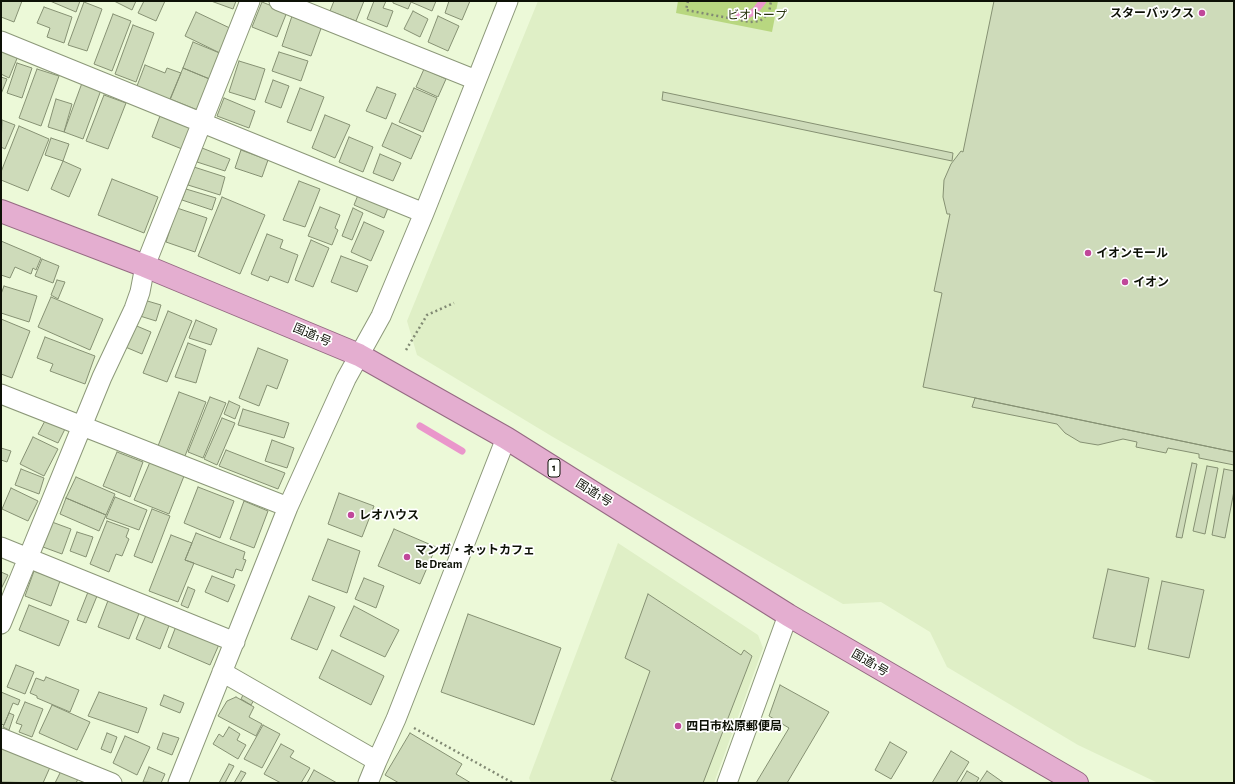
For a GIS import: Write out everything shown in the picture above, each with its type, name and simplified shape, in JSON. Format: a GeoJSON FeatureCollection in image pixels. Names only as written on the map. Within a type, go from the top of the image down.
{"type":"FeatureCollection","features":[{"type":"Feature","properties":{"kind":"highway","name":"国道1号"},"geometry":{"type":"LineString","coordinates":[[1,211],[145,266],[359,355],[506,438],[788,615],[1077,783]]}},
{"type":"Feature","properties":{"kind":"street"},"geometry":{"type":"LineString","coordinates":[[1,624],[102,377],[134,309],[140,292],[145,266],[250,1]]}},
{"type":"Feature","properties":{"kind":"street"},"geometry":{"type":"LineString","coordinates":[[279,1],[476,80]]}},
{"type":"Feature","properties":{"kind":"street"},"geometry":{"type":"LineString","coordinates":[[178,783],[288,507],[359,355],[381,316],[424,213],[508,1]]}},
{"type":"Feature","properties":{"kind":"street"},"geometry":{"type":"LineString","coordinates":[[1,41],[424,213]]}},
{"type":"Feature","properties":{"kind":"street"},"geometry":{"type":"LineString","coordinates":[[1,394],[288,507]]}},
{"type":"Feature","properties":{"kind":"street"},"geometry":{"type":"LineString","coordinates":[[368,783],[396,719],[506,438]]}},
{"type":"Feature","properties":{"kind":"street"},"geometry":{"type":"LineString","coordinates":[[1,547],[234,642]]}},
{"type":"Feature","properties":{"kind":"street"},"geometry":{"type":"LineString","coordinates":[[727,783],[788,615]]}},
{"type":"Feature","properties":{"kind":"street"},"geometry":{"type":"LineString","coordinates":[[222,672],[377,761]]}},
{"type":"Feature","properties":{"kind":"street"},"geometry":{"type":"LineString","coordinates":[[1,738],[112,783]]}},
{"type":"Feature","properties":{"kind":"path"},"geometry":{"type":"LineString","coordinates":[[688,1],[686,10],[750,22],[760,22],[768,13],[771,1]]}},
{"type":"Feature","properties":{"kind":"path"},"geometry":{"type":"LineString","coordinates":[[406,350],[427,315],[454,303]]}},
{"type":"Feature","properties":{"kind":"path"},"geometry":{"type":"LineString","coordinates":[[396,719],[513,783]]}},
{"type":"Feature","properties":{"kind":"shaded area"},"geometry":{"type":"Polygon","coordinates":[[[538,1],[1234,1],[1234,783],[1158,783],[1078,745],[947,667],[930,632],[881,602],[843,604],[553,437],[417,355],[407,321],[538,1]]]}},
{"type":"Feature","properties":{"kind":"shaded area"},"geometry":{"type":"Polygon","coordinates":[[[618,543],[758,635],[763,648],[714,783],[531,783],[529,778],[618,543]]]}},
{"type":"Feature","properties":{"kind":"green space","name":"ビオトープ"},"geometry":{"type":"Polygon","coordinates":[[[678,1],[778,1],[772,32],[676,13],[678,1]]]}},
{"type":"Feature","properties":{"kind":"building"},"geometry":{"type":"Polygon","coordinates":[[[1,1],[22,1],[14,22],[1,17],[1,1]]]}},
{"type":"Feature","properties":{"kind":"building"},"geometry":{"type":"Polygon","coordinates":[[[50,1],[80,1],[76,12],[50,1]]]}},
{"type":"Feature","properties":{"kind":"building"},"geometry":{"type":"Polygon","coordinates":[[[114,1],[136,1],[132,10],[114,1]]]}},
{"type":"Feature","properties":{"kind":"building"},"geometry":{"type":"Polygon","coordinates":[[[144,1],[165,1],[156,21],[138,13],[144,1]]]}},
{"type":"Feature","properties":{"kind":"building"},"geometry":{"type":"Polygon","coordinates":[[[211,1],[236,1],[233,9],[211,1]]]}},
{"type":"Feature","properties":{"kind":"building"},"geometry":{"type":"Polygon","coordinates":[[[334,1],[364,1],[356,21],[330,11],[334,1]]]}},
{"type":"Feature","properties":{"kind":"building"},"geometry":{"type":"Polygon","coordinates":[[[374,1],[386,1],[383,8],[393,11],[387,27],[367,19],[374,1]]]}},
{"type":"Feature","properties":{"kind":"building"},"geometry":{"type":"Polygon","coordinates":[[[393,1],[436,1],[432,11],[411,2],[408,9],[393,3],[393,1]]]}},
{"type":"Feature","properties":{"kind":"building"},"geometry":{"type":"Polygon","coordinates":[[[449,1],[470,1],[462,20],[445,13],[449,1]]]}},
{"type":"Feature","properties":{"kind":"building","name":"イオンモール"},"geometry":{"type":"Polygon","coordinates":[[[994,1],[1234,1],[1234,452],[923,387],[942,293],[934,291],[950,214],[947,214],[943,197],[944,180],[951,164],[961,151],[963,152],[994,1]]]}},
{"type":"Feature","properties":{"kind":"building"},"geometry":{"type":"Polygon","coordinates":[[[84,2],[102,9],[87,51],[68,45],[84,2]]]}},
{"type":"Feature","properties":{"kind":"building"},"geometry":{"type":"Polygon","coordinates":[[[262,2],[287,12],[277,37],[252,27],[262,2]]]}},
{"type":"Feature","properties":{"kind":"building"},"geometry":{"type":"Polygon","coordinates":[[[44,7],[72,17],[64,43],[47,37],[50,28],[37,23],[44,7]]]}},
{"type":"Feature","properties":{"kind":"building"},"geometry":{"type":"Polygon","coordinates":[[[413,11],[428,19],[420,37],[404,29],[413,11]]]}},
{"type":"Feature","properties":{"kind":"building"},"geometry":{"type":"Polygon","coordinates":[[[196,12],[234,30],[222,54],[185,36],[196,12]]]}},
{"type":"Feature","properties":{"kind":"building"},"geometry":{"type":"Polygon","coordinates":[[[293,13],[323,23],[311,56],[282,46],[293,13]]]}},
{"type":"Feature","properties":{"kind":"building"},"geometry":{"type":"Polygon","coordinates":[[[113,14],[131,21],[112,71],[94,64],[113,14]]]}},
{"type":"Feature","properties":{"kind":"building"},"geometry":{"type":"Polygon","coordinates":[[[438,16],[459,26],[448,51],[428,42],[438,16]]]}},
{"type":"Feature","properties":{"kind":"building"},"geometry":{"type":"Polygon","coordinates":[[[133,25],[154,33],[136,82],[115,74],[133,25]]]}},
{"type":"Feature","properties":{"kind":"building"},"geometry":{"type":"Polygon","coordinates":[[[193,42],[222,54],[212,80],[183,68],[193,42]]]}},
{"type":"Feature","properties":{"kind":"building"},"geometry":{"type":"Polygon","coordinates":[[[1,48],[18,56],[9,78],[1,74],[1,48]]]}},
{"type":"Feature","properties":{"kind":"building"},"geometry":{"type":"Polygon","coordinates":[[[279,52],[308,61],[301,81],[272,71],[279,52]]]}},
{"type":"Feature","properties":{"kind":"building"},"geometry":{"type":"Polygon","coordinates":[[[239,61],[265,69],[255,100],[229,92],[239,61]]]}},
{"type":"Feature","properties":{"kind":"building"},"geometry":{"type":"Polygon","coordinates":[[[17,63],[32,68],[22,98],[7,93],[17,63]]]}},
{"type":"Feature","properties":{"kind":"building"},"geometry":{"type":"Polygon","coordinates":[[[145,65],[165,73],[167,68],[181,73],[170,100],[137,86],[145,65]]]}},
{"type":"Feature","properties":{"kind":"building"},"geometry":{"type":"Polygon","coordinates":[[[183,68],[212,80],[200,111],[170,99],[183,68]]]}},
{"type":"Feature","properties":{"kind":"building"},"geometry":{"type":"Polygon","coordinates":[[[37,69],[59,76],[41,126],[19,118],[37,69]]]}},
{"type":"Feature","properties":{"kind":"building"},"geometry":{"type":"Polygon","coordinates":[[[424,69],[446,79],[438,97],[416,87],[424,69]]]}},
{"type":"Feature","properties":{"kind":"building"},"geometry":{"type":"Polygon","coordinates":[[[1,77],[7,79],[1,94],[1,77]]]}},
{"type":"Feature","properties":{"kind":"building"},"geometry":{"type":"Polygon","coordinates":[[[273,80],[289,86],[281,108],[265,102],[273,80]]]}},
{"type":"Feature","properties":{"kind":"building"},"geometry":{"type":"Polygon","coordinates":[[[82,83],[101,90],[83,139],[64,132],[82,83]]]}},
{"type":"Feature","properties":{"kind":"building"},"geometry":{"type":"Polygon","coordinates":[[[377,87],[396,94],[386,119],[366,111],[377,87]]]}},
{"type":"Feature","properties":{"kind":"building"},"geometry":{"type":"Polygon","coordinates":[[[300,88],[324,97],[311,131],[287,122],[300,88]]]}},
{"type":"Feature","properties":{"kind":"building"},"geometry":{"type":"Polygon","coordinates":[[[414,88],[437,98],[423,132],[399,122],[414,88]]]}},
{"type":"Feature","properties":{"kind":"building"},"geometry":{"type":"Polygon","coordinates":[[[663,92],[953,153],[952,161],[662,100],[663,92]]]}},
{"type":"Feature","properties":{"kind":"building"},"geometry":{"type":"Polygon","coordinates":[[[104,95],[126,103],[108,149],[86,141],[104,95]]]}},
{"type":"Feature","properties":{"kind":"building"},"geometry":{"type":"Polygon","coordinates":[[[224,98],[255,111],[249,128],[217,116],[224,98]]]}},
{"type":"Feature","properties":{"kind":"building"},"geometry":{"type":"Polygon","coordinates":[[[56,99],[72,104],[64,132],[48,127],[56,99]]]}},
{"type":"Feature","properties":{"kind":"building"},"geometry":{"type":"Polygon","coordinates":[[[325,115],[350,125],[335,158],[312,148],[325,115]]]}},
{"type":"Feature","properties":{"kind":"building"},"geometry":{"type":"Polygon","coordinates":[[[160,116],[190,128],[182,149],[152,137],[160,116]]]}},
{"type":"Feature","properties":{"kind":"building"},"geometry":{"type":"Polygon","coordinates":[[[2,120],[15,125],[5,149],[1,147],[2,120]]]}},
{"type":"Feature","properties":{"kind":"building"},"geometry":{"type":"Polygon","coordinates":[[[392,123],[421,136],[411,159],[382,146],[392,123]]]}},
{"type":"Feature","properties":{"kind":"building"},"geometry":{"type":"Polygon","coordinates":[[[19,126],[49,139],[28,191],[1,180],[1,172],[19,126]]]}},
{"type":"Feature","properties":{"kind":"building"},"geometry":{"type":"Polygon","coordinates":[[[349,137],[373,147],[363,172],[339,162],[349,137]]]}},
{"type":"Feature","properties":{"kind":"building"},"geometry":{"type":"Polygon","coordinates":[[[51,138],[69,144],[63,161],[45,155],[51,138]]]}},
{"type":"Feature","properties":{"kind":"building"},"geometry":{"type":"Polygon","coordinates":[[[202,148],[230,159],[225,171],[197,162],[202,148]]]}},
{"type":"Feature","properties":{"kind":"building"},"geometry":{"type":"Polygon","coordinates":[[[241,150],[268,160],[262,177],[235,168],[241,150]]]}},
{"type":"Feature","properties":{"kind":"building"},"geometry":{"type":"Polygon","coordinates":[[[380,154],[401,163],[393,181],[373,173],[380,154]]]}},
{"type":"Feature","properties":{"kind":"building"},"geometry":{"type":"Polygon","coordinates":[[[63,161],[81,169],[69,197],[51,189],[63,161]]]}},
{"type":"Feature","properties":{"kind":"building"},"geometry":{"type":"Polygon","coordinates":[[[194,167],[225,177],[220,195],[188,185],[194,167]]]}},
{"type":"Feature","properties":{"kind":"building"},"geometry":{"type":"Polygon","coordinates":[[[112,179],[158,197],[144,233],[98,215],[112,179]]]}},
{"type":"Feature","properties":{"kind":"building"},"geometry":{"type":"Polygon","coordinates":[[[299,181],[320,189],[305,227],[283,220],[299,181]]]}},
{"type":"Feature","properties":{"kind":"building"},"geometry":{"type":"Polygon","coordinates":[[[186,189],[216,198],[212,210],[182,200],[186,189]]]}},
{"type":"Feature","properties":{"kind":"building"},"geometry":{"type":"Polygon","coordinates":[[[360,190],[390,203],[384,218],[354,205],[360,190]]]}},
{"type":"Feature","properties":{"kind":"building"},"geometry":{"type":"Polygon","coordinates":[[[222,197],[265,215],[240,274],[198,256],[222,197]]]}},
{"type":"Feature","properties":{"kind":"building"},"geometry":{"type":"Polygon","coordinates":[[[320,207],[340,215],[335,228],[338,230],[332,245],[308,236],[320,207]]]}},
{"type":"Feature","properties":{"kind":"building"},"geometry":{"type":"Polygon","coordinates":[[[177,208],[207,218],[195,252],[166,242],[177,208]]]}},
{"type":"Feature","properties":{"kind":"building"},"geometry":{"type":"Polygon","coordinates":[[[353,208],[363,213],[352,240],[342,236],[353,208]]]}},
{"type":"Feature","properties":{"kind":"building"},"geometry":{"type":"Polygon","coordinates":[[[364,222],[384,231],[371,261],[351,252],[364,222]]]}},
{"type":"Feature","properties":{"kind":"building"},"geometry":{"type":"Polygon","coordinates":[[[267,234],[283,240],[280,248],[298,255],[288,283],[270,276],[268,281],[251,274],[267,234]]]}},
{"type":"Feature","properties":{"kind":"building"},"geometry":{"type":"Polygon","coordinates":[[[311,240],[329,248],[313,287],[295,280],[311,240]]]}},
{"type":"Feature","properties":{"kind":"building"},"geometry":{"type":"Polygon","coordinates":[[[1,241],[41,258],[36,270],[33,268],[31,274],[15,267],[10,278],[1,275],[1,241]]]}},
{"type":"Feature","properties":{"kind":"building"},"geometry":{"type":"Polygon","coordinates":[[[341,256],[368,266],[357,292],[331,282],[341,256]]]}},
{"type":"Feature","properties":{"kind":"building"},"geometry":{"type":"Polygon","coordinates":[[[42,259],[59,266],[53,283],[35,276],[42,259]]]}},
{"type":"Feature","properties":{"kind":"building"},"geometry":{"type":"Polygon","coordinates":[[[57,280],[65,282],[58,299],[51,295],[57,280]]]}},
{"type":"Feature","properties":{"kind":"building"},"geometry":{"type":"Polygon","coordinates":[[[4,286],[37,296],[29,322],[1,313],[1,294],[4,286]]]}},
{"type":"Feature","properties":{"kind":"building"},"geometry":{"type":"Polygon","coordinates":[[[51,297],[103,319],[90,350],[38,327],[51,297]]]}},
{"type":"Feature","properties":{"kind":"building"},"geometry":{"type":"Polygon","coordinates":[[[144,300],[161,305],[156,321],[140,316],[144,300]]]}},
{"type":"Feature","properties":{"kind":"building"},"geometry":{"type":"Polygon","coordinates":[[[168,311],[192,321],[167,382],[143,373],[168,311]]]}},
{"type":"Feature","properties":{"kind":"building"},"geometry":{"type":"Polygon","coordinates":[[[1,319],[30,331],[12,378],[1,374],[1,319]]]}},
{"type":"Feature","properties":{"kind":"building"},"geometry":{"type":"Polygon","coordinates":[[[196,320],[217,329],[211,345],[189,338],[196,320]]]}},
{"type":"Feature","properties":{"kind":"building"},"geometry":{"type":"Polygon","coordinates":[[[132,324],[151,332],[142,354],[123,346],[132,324]]]}},
{"type":"Feature","properties":{"kind":"building"},"geometry":{"type":"Polygon","coordinates":[[[45,337],[95,356],[85,384],[50,371],[53,364],[37,358],[45,337]]]}},
{"type":"Feature","properties":{"kind":"building"},"geometry":{"type":"Polygon","coordinates":[[[188,343],[206,350],[196,383],[175,377],[188,343]]]}},
{"type":"Feature","properties":{"kind":"building"},"geometry":{"type":"Polygon","coordinates":[[[258,348],[288,360],[277,389],[267,385],[259,406],[239,398],[258,348]]]}},
{"type":"Feature","properties":{"kind":"building"},"geometry":{"type":"Polygon","coordinates":[[[179,392],[206,402],[185,456],[158,446],[179,392]]]}},
{"type":"Feature","properties":{"kind":"building"},"geometry":{"type":"Polygon","coordinates":[[[210,397],[226,403],[203,458],[188,452],[210,397]]]}},
{"type":"Feature","properties":{"kind":"building"},"geometry":{"type":"Polygon","coordinates":[[[975,398],[1234,452],[1234,465],[1199,458],[1199,454],[1168,448],[1166,453],[1136,447],[1137,442],[1123,439],[1098,445],[1080,442],[1065,433],[1057,424],[972,407],[975,398]]]}},
{"type":"Feature","properties":{"kind":"building"},"geometry":{"type":"Polygon","coordinates":[[[229,401],[240,406],[235,419],[224,414],[229,401]]]}},
{"type":"Feature","properties":{"kind":"building"},"geometry":{"type":"Polygon","coordinates":[[[243,409],[289,423],[284,438],[238,425],[243,409]]]}},
{"type":"Feature","properties":{"kind":"building"},"geometry":{"type":"Polygon","coordinates":[[[47,417],[66,427],[58,443],[38,434],[47,417]]]}},
{"type":"Feature","properties":{"kind":"building"},"geometry":{"type":"Polygon","coordinates":[[[222,418],[235,423],[217,465],[204,459],[222,418]]]}},
{"type":"Feature","properties":{"kind":"building"},"geometry":{"type":"Polygon","coordinates":[[[33,437],[58,449],[44,476],[20,464],[33,437]]]}},
{"type":"Feature","properties":{"kind":"building"},"geometry":{"type":"Polygon","coordinates":[[[272,440],[294,448],[287,468],[265,461],[272,440]]]}},
{"type":"Feature","properties":{"kind":"building"},"geometry":{"type":"Polygon","coordinates":[[[1,448],[11,451],[7,462],[1,460],[1,448]]]}},
{"type":"Feature","properties":{"kind":"building"},"geometry":{"type":"Polygon","coordinates":[[[226,450],[285,473],[278,489],[219,466],[226,450]]]}},
{"type":"Feature","properties":{"kind":"building"},"geometry":{"type":"Polygon","coordinates":[[[117,452],[143,462],[130,497],[103,486],[117,452]]]}},
{"type":"Feature","properties":{"kind":"building"},"geometry":{"type":"Polygon","coordinates":[[[150,462],[184,476],[169,514],[134,500],[150,462]]]}},
{"type":"Feature","properties":{"kind":"building"},"geometry":{"type":"Polygon","coordinates":[[[1192,463],[1197,464],[1182,538],[1176,537],[1192,463]]]}},
{"type":"Feature","properties":{"kind":"building"},"geometry":{"type":"Polygon","coordinates":[[[1207,466],[1218,468],[1205,534],[1193,531],[1207,466]]]}},
{"type":"Feature","properties":{"kind":"building"},"geometry":{"type":"Polygon","coordinates":[[[21,469],[44,478],[39,494],[15,485],[21,469]]]}},
{"type":"Feature","properties":{"kind":"building"},"geometry":{"type":"Polygon","coordinates":[[[1224,469],[1234,471],[1234,491],[1225,538],[1212,535],[1224,469]]]}},
{"type":"Feature","properties":{"kind":"building"},"geometry":{"type":"Polygon","coordinates":[[[76,477],[115,494],[106,515],[66,498],[76,477]]]}},
{"type":"Feature","properties":{"kind":"building"},"geometry":{"type":"Polygon","coordinates":[[[198,487],[234,501],[220,538],[184,523],[198,487]]]}},
{"type":"Feature","properties":{"kind":"building"},"geometry":{"type":"Polygon","coordinates":[[[11,488],[38,501],[28,521],[2,509],[11,488]]]}},
{"type":"Feature","properties":{"kind":"building","name":"レオハウス"},"geometry":{"type":"Polygon","coordinates":[[[339,493],[374,506],[362,537],[328,524],[339,493]]]}},
{"type":"Feature","properties":{"kind":"building"},"geometry":{"type":"Polygon","coordinates":[[[115,497],[147,510],[139,530],[106,518],[115,497]]]}},
{"type":"Feature","properties":{"kind":"building"},"geometry":{"type":"Polygon","coordinates":[[[66,498],[106,515],[99,531],[60,514],[66,498]]]}},
{"type":"Feature","properties":{"kind":"building"},"geometry":{"type":"Polygon","coordinates":[[[244,501],[268,511],[254,548],[230,539],[244,501]]]}},
{"type":"Feature","properties":{"kind":"building"},"geometry":{"type":"Polygon","coordinates":[[[152,509],[170,516],[152,563],[134,556],[152,509]]]}},
{"type":"Feature","properties":{"kind":"building"},"geometry":{"type":"Polygon","coordinates":[[[107,521],[129,529],[126,537],[129,539],[122,556],[116,554],[109,572],[90,564],[107,521]]]}},
{"type":"Feature","properties":{"kind":"building"},"geometry":{"type":"Polygon","coordinates":[[[52,522],[71,529],[62,554],[43,547],[52,522]]]}},
{"type":"Feature","properties":{"kind":"building","name":"マンガ・ネットカフェ Be Dream"},"geometry":{"type":"Polygon","coordinates":[[[394,529],[436,547],[420,584],[378,566],[394,529]]]}},
{"type":"Feature","properties":{"kind":"building"},"geometry":{"type":"Polygon","coordinates":[[[77,532],[93,537],[86,557],[70,551],[77,532]]]}},
{"type":"Feature","properties":{"kind":"building"},"geometry":{"type":"Polygon","coordinates":[[[196,533],[245,552],[243,559],[246,560],[242,571],[236,569],[233,578],[185,560],[196,533]]]}},
{"type":"Feature","properties":{"kind":"building"},"geometry":{"type":"Polygon","coordinates":[[[171,535],[192,543],[185,560],[194,563],[178,602],[149,591],[171,535]]]}},
{"type":"Feature","properties":{"kind":"building"},"geometry":{"type":"Polygon","coordinates":[[[328,539],[360,551],[347,593],[312,580],[328,539]]]}},
{"type":"Feature","properties":{"kind":"building"},"geometry":{"type":"Polygon","coordinates":[[[1108,569],[1149,578],[1135,647],[1093,638],[1108,569]]]}},
{"type":"Feature","properties":{"kind":"building"},"geometry":{"type":"Polygon","coordinates":[[[34,571],[60,581],[51,606],[25,596],[34,571]]]}},
{"type":"Feature","properties":{"kind":"building"},"geometry":{"type":"Polygon","coordinates":[[[1,572],[8,575],[1,589],[1,572]]]}},
{"type":"Feature","properties":{"kind":"building"},"geometry":{"type":"Polygon","coordinates":[[[212,576],[235,585],[228,602],[205,592],[212,576]]]}},
{"type":"Feature","properties":{"kind":"building"},"geometry":{"type":"Polygon","coordinates":[[[364,578],[384,586],[376,608],[355,599],[364,578]]]}},
{"type":"Feature","properties":{"kind":"building"},"geometry":{"type":"Polygon","coordinates":[[[1162,581],[1204,590],[1189,658],[1148,649],[1162,581]]]}},
{"type":"Feature","properties":{"kind":"building"},"geometry":{"type":"Polygon","coordinates":[[[188,587],[195,590],[188,608],[181,605],[188,587]]]}},
{"type":"Feature","properties":{"kind":"building"},"geometry":{"type":"Polygon","coordinates":[[[88,592],[97,596],[86,623],[77,620],[88,592]]]}},
{"type":"Feature","properties":{"kind":"building","name":"四日市松原郵便局"},"geometry":{"type":"Polygon","coordinates":[[[648,594],[741,655],[744,650],[752,656],[703,783],[619,783],[611,780],[650,671],[625,658],[648,594]]]}},
{"type":"Feature","properties":{"kind":"building"},"geometry":{"type":"Polygon","coordinates":[[[309,596],[335,607],[317,650],[291,639],[309,596]]]}},
{"type":"Feature","properties":{"kind":"building"},"geometry":{"type":"Polygon","coordinates":[[[109,598],[140,611],[129,639],[98,627],[109,598]]]}},
{"type":"Feature","properties":{"kind":"building"},"geometry":{"type":"Polygon","coordinates":[[[29,605],[69,621],[59,646],[19,630],[29,605]]]}},
{"type":"Feature","properties":{"kind":"building"},"geometry":{"type":"Polygon","coordinates":[[[354,606],[399,630],[385,657],[340,636],[354,606]]]}},
{"type":"Feature","properties":{"kind":"building"},"geometry":{"type":"Polygon","coordinates":[[[147,613],[170,623],[160,649],[136,639],[147,613]]]}},
{"type":"Feature","properties":{"kind":"building"},"geometry":{"type":"Polygon","coordinates":[[[468,614],[561,648],[534,725],[441,692],[468,614]]]}},
{"type":"Feature","properties":{"kind":"building"},"geometry":{"type":"Polygon","coordinates":[[[178,621],[221,640],[210,665],[168,647],[178,621]]]}},
{"type":"Feature","properties":{"kind":"building"},"geometry":{"type":"Polygon","coordinates":[[[332,650],[384,676],[371,705],[319,678],[332,650]]]}},
{"type":"Feature","properties":{"kind":"building"},"geometry":{"type":"Polygon","coordinates":[[[16,665],[34,672],[25,694],[7,687],[16,665]]]}},
{"type":"Feature","properties":{"kind":"building"},"geometry":{"type":"Polygon","coordinates":[[[46,677],[79,690],[70,712],[37,698],[37,696],[30,693],[36,678],[44,681],[46,677]]]}},
{"type":"Feature","properties":{"kind":"building"},"geometry":{"type":"Polygon","coordinates":[[[780,685],[829,712],[787,783],[756,783],[789,728],[769,716],[780,685]]]}},
{"type":"Feature","properties":{"kind":"building"},"geometry":{"type":"Polygon","coordinates":[[[1,692],[20,700],[18,705],[13,703],[4,725],[1,724],[1,692]]]}},
{"type":"Feature","properties":{"kind":"building"},"geometry":{"type":"Polygon","coordinates":[[[99,692],[147,708],[138,733],[88,716],[99,692]]]}},
{"type":"Feature","properties":{"kind":"building"},"geometry":{"type":"Polygon","coordinates":[[[164,695],[184,703],[180,713],[160,705],[164,695]]]}},
{"type":"Feature","properties":{"kind":"building"},"geometry":{"type":"Polygon","coordinates":[[[243,695],[254,700],[251,705],[241,699],[243,695]]]}},
{"type":"Feature","properties":{"kind":"building"},"geometry":{"type":"Polygon","coordinates":[[[236,697],[254,707],[249,717],[262,724],[256,736],[218,716],[227,701],[236,697]]]}},
{"type":"Feature","properties":{"kind":"building"},"geometry":{"type":"Polygon","coordinates":[[[25,702],[43,709],[32,737],[19,732],[22,725],[16,723],[25,702]]]}},
{"type":"Feature","properties":{"kind":"building"},"geometry":{"type":"Polygon","coordinates":[[[52,705],[90,722],[77,750],[39,733],[52,705]]]}},
{"type":"Feature","properties":{"kind":"building"},"geometry":{"type":"Polygon","coordinates":[[[9,713],[14,715],[9,730],[3,727],[9,713]]]}},
{"type":"Feature","properties":{"kind":"building"},"geometry":{"type":"Polygon","coordinates":[[[263,725],[280,734],[262,768],[244,759],[263,725]]]}},
{"type":"Feature","properties":{"kind":"building"},"geometry":{"type":"Polygon","coordinates":[[[229,727],[240,734],[237,740],[246,745],[238,759],[213,744],[219,734],[223,737],[229,727]]]}},
{"type":"Feature","properties":{"kind":"building"},"geometry":{"type":"Polygon","coordinates":[[[107,733],[117,737],[111,753],[101,749],[107,733]]]}},
{"type":"Feature","properties":{"kind":"building"},"geometry":{"type":"Polygon","coordinates":[[[163,733],[179,738],[172,755],[157,749],[163,733]]]}},
{"type":"Feature","properties":{"kind":"building"},"geometry":{"type":"Polygon","coordinates":[[[410,733],[462,764],[456,774],[471,783],[399,783],[385,775],[410,733]]]}},
{"type":"Feature","properties":{"kind":"building"},"geometry":{"type":"Polygon","coordinates":[[[125,736],[150,747],[137,775],[113,763],[125,736]]]}},
{"type":"Feature","properties":{"kind":"building"},"geometry":{"type":"Polygon","coordinates":[[[890,742],[907,752],[891,779],[875,770],[890,742]]]}},
{"type":"Feature","properties":{"kind":"building"},"geometry":{"type":"Polygon","coordinates":[[[1,744],[51,765],[43,783],[1,782],[1,744]]]}},
{"type":"Feature","properties":{"kind":"building"},"geometry":{"type":"Polygon","coordinates":[[[281,744],[294,751],[290,757],[310,768],[301,783],[281,783],[264,774],[281,744]]]}},
{"type":"Feature","properties":{"kind":"building"},"geometry":{"type":"Polygon","coordinates":[[[951,751],[969,762],[956,783],[932,783],[951,751]]]}},
{"type":"Feature","properties":{"kind":"building"},"geometry":{"type":"Polygon","coordinates":[[[229,764],[234,766],[225,783],[219,783],[229,764]]]}},
{"type":"Feature","properties":{"kind":"building"},"geometry":{"type":"Polygon","coordinates":[[[149,767],[165,774],[161,783],[143,782],[149,767]]]}},
{"type":"Feature","properties":{"kind":"building"},"geometry":{"type":"Polygon","coordinates":[[[62,769],[79,777],[76,783],[55,783],[62,769]]]}},
{"type":"Feature","properties":{"kind":"building"},"geometry":{"type":"Polygon","coordinates":[[[314,770],[337,783],[307,783],[314,770]]]}},
{"type":"Feature","properties":{"kind":"building"},"geometry":{"type":"Polygon","coordinates":[[[241,771],[246,773],[240,783],[234,783],[241,771]]]}},
{"type":"Feature","properties":{"kind":"building"},"geometry":{"type":"Polygon","coordinates":[[[967,771],[979,778],[976,783],[960,783],[967,771]]]}},
{"type":"Feature","properties":{"kind":"building"},"geometry":{"type":"Polygon","coordinates":[[[987,771],[1004,783],[979,783],[987,771]]]}},
{"type":"Feature","properties":{"kind":"waterway"},"geometry":{"type":"LineString","coordinates":[[739,15],[747,15],[755,11],[763,1]]}},
{"type":"Feature","properties":{"kind":"waterway"},"geometry":{"type":"LineString","coordinates":[[420,426],[462,451]]}},
{"type":"Feature","properties":{"kind":"place","name":"スターバックス"},"geometry":{"type":"Point","coordinates":[1202,13]}},
{"type":"Feature","properties":{"kind":"place","name":"イオンモール"},"geometry":{"type":"Point","coordinates":[1088,253]}},
{"type":"Feature","properties":{"kind":"place","name":"イオン"},"geometry":{"type":"Point","coordinates":[1125,282]}},
{"type":"Feature","properties":{"kind":"place","name":"レオハウス"},"geometry":{"type":"Point","coordinates":[351,515]}},
{"type":"Feature","properties":{"kind":"place","name":"マンガ・ネットカフェ Be Dream"},"geometry":{"type":"Point","coordinates":[407,557]}},
{"type":"Feature","properties":{"kind":"place","name":"四日市松原郵便局"},"geometry":{"type":"Point","coordinates":[678,726]}}]}
